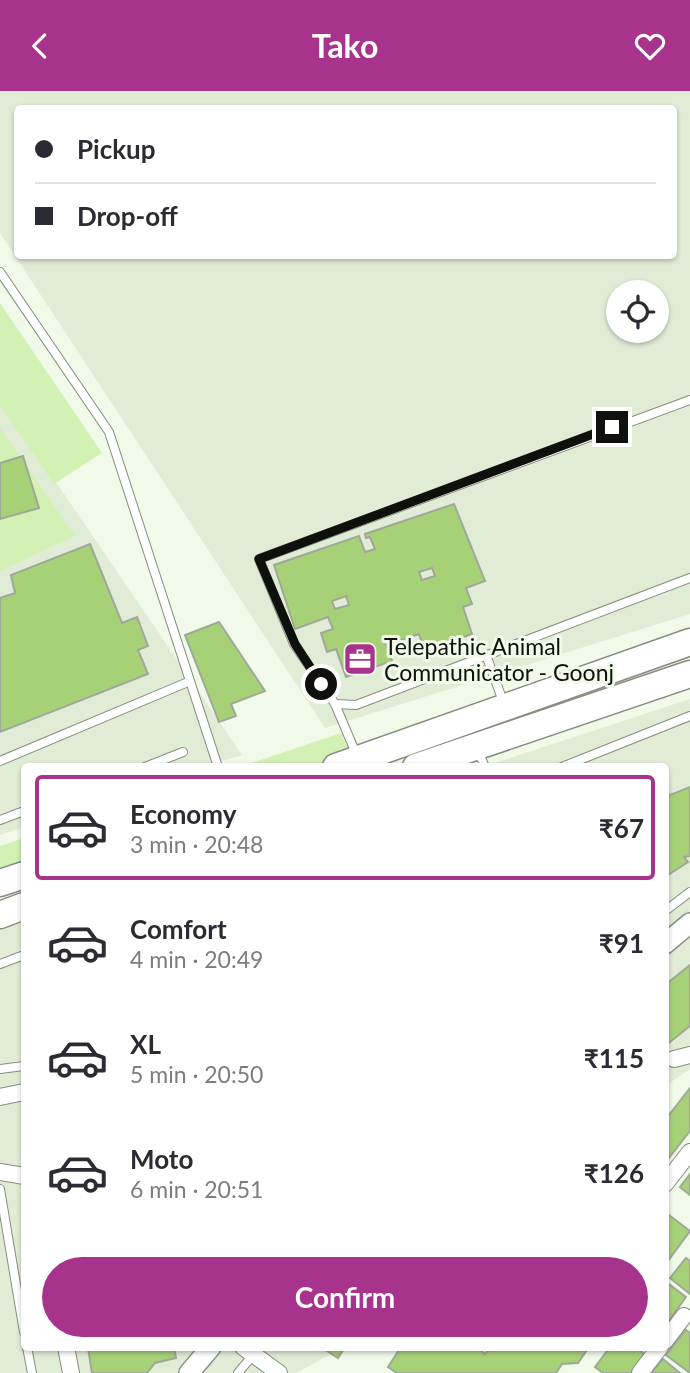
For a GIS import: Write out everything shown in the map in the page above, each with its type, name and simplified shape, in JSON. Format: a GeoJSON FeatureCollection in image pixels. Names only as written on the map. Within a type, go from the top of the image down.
{"type":"FeatureCollection","features":[{"type":"Feature","properties":{"kind":"main road"},"geometry":{"type":"LineString","coordinates":[[347,763],[690,642]]}},
{"type":"Feature","properties":{"kind":"main road"},"geometry":{"type":"LineString","coordinates":[[440,763],[481,756],[690,674]]}},
{"type":"Feature","properties":{"kind":"main road"},"geometry":{"type":"LineString","coordinates":[[0,883],[21,876]]}},
{"type":"Feature","properties":{"kind":"main road"},"geometry":{"type":"LineString","coordinates":[[0,915],[21,907]]}},
{"type":"Feature","properties":{"kind":"street"},"geometry":{"type":"LineString","coordinates":[[669,941],[690,923]]}},
{"type":"Feature","properties":{"kind":"street"},"geometry":{"type":"LineString","coordinates":[[0,1097],[21,1093]]}},
{"type":"Feature","properties":{"kind":"street"},"geometry":{"type":"LineString","coordinates":[[669,1179],[690,1152]]}},
{"type":"Feature","properties":{"kind":"street"},"geometry":{"type":"LineString","coordinates":[[0,1172],[21,1176]]}},
{"type":"Feature","properties":{"kind":"street"},"geometry":{"type":"LineString","coordinates":[[669,1336],[684,1316]]}},
{"type":"Feature","properties":{"kind":"street"},"geometry":{"type":"LineString","coordinates":[[67,1351],[71,1373]]}},
{"type":"Feature","properties":{"kind":"street"},"geometry":{"type":"LineString","coordinates":[[189,1373],[208,1351]]}},
{"type":"Feature","properties":{"kind":"street"},"geometry":{"type":"LineString","coordinates":[[248,1351],[279,1373]]}},
{"type":"Feature","properties":{"kind":"street"},"geometry":{"type":"LineString","coordinates":[[640,1373],[657,1351]]}},
{"type":"Feature","properties":{"kind":"lane"},"geometry":{"type":"LineString","coordinates":[[0,272],[109,432],[188,682],[217,763]]}},
{"type":"Feature","properties":{"kind":"lane"},"geometry":{"type":"LineString","coordinates":[[347,763],[335,704],[295,644],[259,559],[690,400]]}},
{"type":"Feature","properties":{"kind":"lane"},"geometry":{"type":"LineString","coordinates":[[335,704],[356,705],[690,578]]}},
{"type":"Feature","properties":{"kind":"lane"},"geometry":{"type":"LineString","coordinates":[[486,655],[505,707]]}},
{"type":"Feature","properties":{"kind":"lane"},"geometry":{"type":"LineString","coordinates":[[0,761],[188,682]]}},
{"type":"Feature","properties":{"kind":"lane"},"geometry":{"type":"LineString","coordinates":[[572,763],[690,716]]}},
{"type":"Feature","properties":{"kind":"lane"},"geometry":{"type":"LineString","coordinates":[[156,763],[183,753]]}},
{"type":"Feature","properties":{"kind":"lane"},"geometry":{"type":"LineString","coordinates":[[0,820],[21,812]]}},
{"type":"Feature","properties":{"kind":"lane"},"geometry":{"type":"LineString","coordinates":[[669,908],[690,892]]}},
{"type":"Feature","properties":{"kind":"lane"},"geometry":{"type":"LineString","coordinates":[[0,964],[21,956]]}},
{"type":"Feature","properties":{"kind":"lane"},"geometry":{"type":"LineString","coordinates":[[0,1069],[21,1066]]}},
{"type":"Feature","properties":{"kind":"lane"},"geometry":{"type":"LineString","coordinates":[[0,1188],[21,1314]]}},
{"type":"Feature","properties":{"kind":"lane"},"geometry":{"type":"LineString","coordinates":[[28,1351],[32,1373]]}},
{"type":"Feature","properties":{"kind":"lane"},"geometry":{"type":"LineString","coordinates":[[238,1373],[248,1351]]}},
{"type":"Feature","properties":{"kind":"shaded area"},"geometry":{"type":"Polygon","coordinates":[[[0,91],[690,91],[690,614],[325,728],[17,259],[677,259],[677,105],[14,105],[14,254],[0,233],[0,91]]]}},
{"type":"Feature","properties":{"kind":"shaded area"},"geometry":{"type":"Polygon","coordinates":[[[0,400],[242,755],[216,763],[21,763],[21,828],[0,835],[0,400]]]}},
{"type":"Feature","properties":{"kind":"shaded area"},"geometry":{"type":"Polygon","coordinates":[[[690,699],[690,1069],[669,1083],[669,763],[495,763],[690,699]]]}},
{"type":"Feature","properties":{"kind":"shaded area"},"geometry":{"type":"Polygon","coordinates":[[[21,917],[21,1351],[336,1351],[296,1373],[0,1373],[0,924],[21,917]]]}},
{"type":"Feature","properties":{"kind":"green space"},"geometry":{"type":"Polygon","coordinates":[[[0,303],[102,453],[54,484],[0,405],[0,303]]]}},
{"type":"Feature","properties":{"kind":"green space"},"geometry":{"type":"Polygon","coordinates":[[[0,428],[75,536],[0,571],[0,428]]]}},
{"type":"Feature","properties":{"kind":"green space"},"geometry":{"type":"Polygon","coordinates":[[[341,733],[351,756],[328,763],[252,763],[341,733]]]}},
{"type":"Feature","properties":{"kind":"green space"},"geometry":{"type":"Polygon","coordinates":[[[21,839],[21,862],[0,869],[0,846],[21,839]]]}},
{"type":"Feature","properties":{"kind":"building"},"geometry":{"type":"Polygon","coordinates":[[[23,456],[39,508],[0,519],[0,463],[23,456]]]}},
{"type":"Feature","properties":{"kind":"building"},"geometry":{"type":"Polygon","coordinates":[[[454,504],[485,581],[466,588],[472,604],[463,607],[472,634],[424,650],[419,634],[386,645],[392,661],[346,677],[336,649],[327,652],[321,633],[333,629],[328,617],[295,629],[274,565],[359,536],[365,552],[375,549],[370,537],[366,538],[365,534],[454,504]],[[432,568],[419,572],[422,580],[435,576],[432,568]],[[346,596],[332,601],[335,609],[349,605],[346,596]]]}},
{"type":"Feature","properties":{"kind":"building"},"geometry":{"type":"Polygon","coordinates":[[[90,544],[122,623],[137,617],[148,646],[138,650],[148,674],[0,732],[0,598],[15,593],[11,575],[90,544]]]}},
{"type":"Feature","properties":{"kind":"building"},"geometry":{"type":"Polygon","coordinates":[[[219,622],[265,691],[231,704],[236,716],[219,722],[185,635],[219,622]]]}},
{"type":"Feature","properties":{"kind":"building"},"geometry":{"type":"Polygon","coordinates":[[[690,787],[690,856],[684,857],[688,862],[669,874],[669,795],[690,787]]]}},
{"type":"Feature","properties":{"kind":"building"},"geometry":{"type":"Polygon","coordinates":[[[690,965],[690,1026],[669,1043],[669,982],[690,965]]]}},
{"type":"Feature","properties":{"kind":"building"},"geometry":{"type":"Polygon","coordinates":[[[690,1088],[690,1131],[669,1158],[669,1115],[690,1088]]]}},
{"type":"Feature","properties":{"kind":"building"},"geometry":{"type":"Polygon","coordinates":[[[690,1174],[690,1195],[680,1187],[690,1174]]]}},
{"type":"Feature","properties":{"kind":"building"},"geometry":{"type":"Polygon","coordinates":[[[669,1215],[690,1231],[669,1260],[669,1215]]]}},
{"type":"Feature","properties":{"kind":"building"},"geometry":{"type":"Polygon","coordinates":[[[686,1258],[690,1261],[690,1294],[670,1278],[686,1258]]]}},
{"type":"Feature","properties":{"kind":"building"},"geometry":{"type":"Polygon","coordinates":[[[669,1284],[686,1297],[669,1320],[669,1284]]]}},
{"type":"Feature","properties":{"kind":"building"},"geometry":{"type":"Polygon","coordinates":[[[686,1330],[690,1333],[690,1373],[666,1355],[686,1330]]]}},
{"type":"Feature","properties":{"kind":"building"},"geometry":{"type":"Polygon","coordinates":[[[88,1351],[175,1351],[176,1358],[155,1363],[147,1373],[92,1373],[88,1351]]]}},
{"type":"Feature","properties":{"kind":"building"},"geometry":{"type":"Polygon","coordinates":[[[327,1351],[342,1351],[338,1358],[327,1351]]]}},
{"type":"Feature","properties":{"kind":"building"},"geometry":{"type":"Polygon","coordinates":[[[398,1351],[481,1351],[485,1354],[487,1351],[586,1351],[578,1363],[562,1364],[556,1373],[397,1373],[388,1367],[398,1351]]]}},
{"type":"Feature","properties":{"kind":"building"},"geometry":{"type":"Polygon","coordinates":[[[607,1351],[640,1351],[645,1355],[631,1373],[603,1373],[595,1367],[607,1351]]]}},
{"type":"Feature","properties":{"kind":"building"},"geometry":{"type":"Polygon","coordinates":[[[663,1359],[680,1373],[651,1373],[663,1359]]]}},
{"type":"Feature","properties":{"kind":"place","name":"Telepathic Animal Communicator - Goonj"},"geometry":{"type":"Point","coordinates":[360,659]}},
{"type":"Feature","properties":{"kind":"route"},"geometry":{"type":"LineString","coordinates":[[321,684],[295,644],[259,559],[612,427]]}}]}
